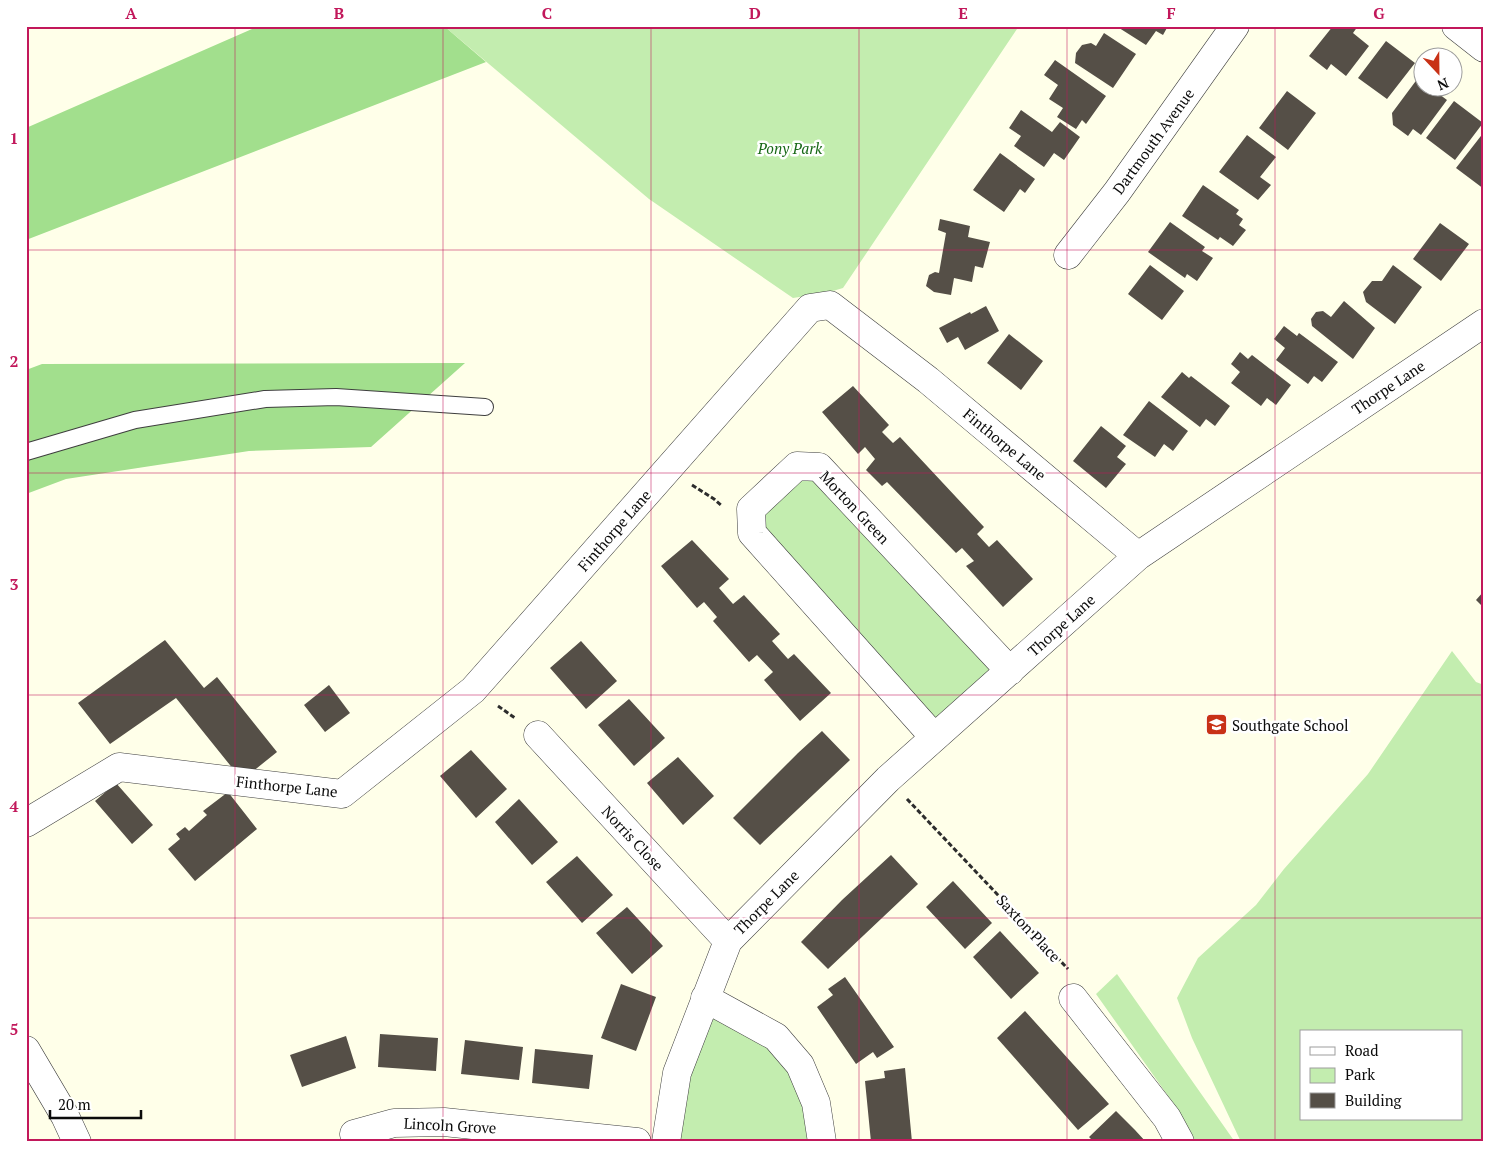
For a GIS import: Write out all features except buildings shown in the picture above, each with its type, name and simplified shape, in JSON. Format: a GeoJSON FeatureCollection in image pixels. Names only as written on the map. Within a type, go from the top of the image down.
{"type":"FeatureCollection","features":[{"type":"Feature","properties":{"kind":"street","name":"Dartmouth Avenue"},"geometry":{"type":"LineString","coordinates":[[1068,255],[1117,192],[1235,26]]}},
{"type":"Feature","properties":{"kind":"street"},"geometry":{"type":"LineString","coordinates":[[1456,26],[1484,48]]}},
{"type":"Feature","properties":{"kind":"street","name":"Finthorpe Lane"},"geometry":{"type":"LineString","coordinates":[[26,823],[119,767],[342,794],[473,690],[810,308],[830,305],[928,380],[1138,556]]}},
{"type":"Feature","properties":{"kind":"street","name":"Thorpe Lane"},"geometry":{"type":"LineString","coordinates":[[666,1142],[677,1073],[728,941],[888,778],[1138,556],[1484,323]]}},
{"type":"Feature","properties":{"kind":"street","name":"Morton Green"},"geometry":{"type":"LineString","coordinates":[[752,533],[751,509],[797,466],[819,467],[1010,671]]}},
{"type":"Feature","properties":{"kind":"street"},"geometry":{"type":"LineString","coordinates":[[752,533],[934,737]]}},
{"type":"Feature","properties":{"kind":"street","name":"Norris Close"},"geometry":{"type":"LineString","coordinates":[[538,735],[728,941]]}},
{"type":"Feature","properties":{"kind":"street"},"geometry":{"type":"LineString","coordinates":[[705,998],[776,1037],[800,1065],[816,1103],[822,1142]]}},
{"type":"Feature","properties":{"kind":"street"},"geometry":{"type":"LineString","coordinates":[[1072,998],[1167,1118],[1180,1142]]}},
{"type":"Feature","properties":{"kind":"street"},"geometry":{"type":"LineString","coordinates":[[26,1050],[65,1116],[77,1142]]}},
{"type":"Feature","properties":{"kind":"street","name":"Lincoln Grove"},"geometry":{"type":"LineString","coordinates":[[354,1134],[394,1123],[444,1122],[637,1142]]}},
{"type":"Feature","properties":{"kind":"lane"},"geometry":{"type":"LineString","coordinates":[[26,452],[135,420],[265,398],[336,397],[485,407]]}},
{"type":"Feature","properties":{"kind":"path"},"geometry":{"type":"LineString","coordinates":[[668,470],[714,499],[752,533]]}},
{"type":"Feature","properties":{"kind":"path"},"geometry":{"type":"LineString","coordinates":[[473,690],[538,735]]}},
{"type":"Feature","properties":{"kind":"path","name":"Saxton Place"},"geometry":{"type":"LineString","coordinates":[[888,778],[1069,970],[1072,998]]}},
{"type":"Feature","properties":{"kind":"green space"},"geometry":{"type":"Polygon","coordinates":[[[259,26],[444,26],[486,62],[26,240],[26,128],[259,26]]]}},
{"type":"Feature","properties":{"kind":"green space","name":"Pony Park"},"geometry":{"type":"Polygon","coordinates":[[[444,26],[1019,26],[843,288],[826,293],[793,298],[649,199],[444,26]]]}},
{"type":"Feature","properties":{"kind":"green space"},"geometry":{"type":"Polygon","coordinates":[[[465,363],[371,447],[249,451],[66,479],[26,494],[26,370],[42,364],[465,363]]]}},
{"type":"Feature","properties":{"kind":"green space"},"geometry":{"type":"Polygon","coordinates":[[[797,466],[819,467],[1010,671],[934,737],[752,533],[797,466]]]}},
{"type":"Feature","properties":{"kind":"green space"},"geometry":{"type":"Polygon","coordinates":[[[1452,651],[1476,682],[1484,685],[1484,1142],[1241,1142],[1192,1038],[1177,998],[1198,958],[1256,905],[1284,869],[1368,774],[1452,651]]]}},
{"type":"Feature","properties":{"kind":"green space"},"geometry":{"type":"Polygon","coordinates":[[[1117,974],[1235,1142],[1196,1142],[1178,1110],[1096,994],[1117,974]]]}},
{"type":"Feature","properties":{"kind":"green space"},"geometry":{"type":"Polygon","coordinates":[[[705,998],[776,1037],[822,1142],[666,1142],[705,998]]]}},
{"type":"Feature","properties":{"kind":"place","name":"Southgate School"},"geometry":{"type":"Point","coordinates":[1216,725]}}]}
